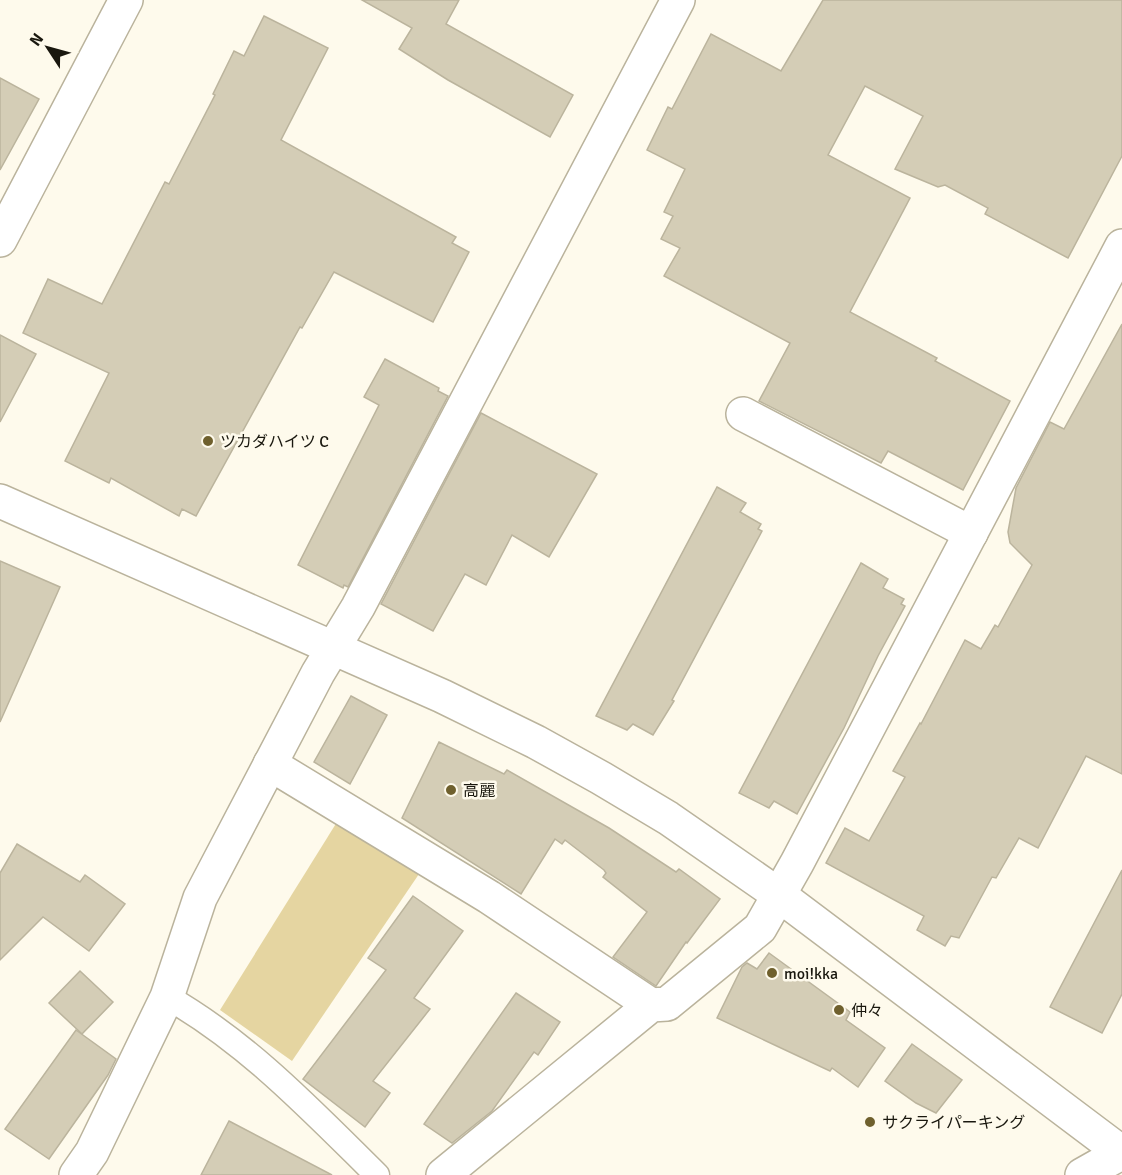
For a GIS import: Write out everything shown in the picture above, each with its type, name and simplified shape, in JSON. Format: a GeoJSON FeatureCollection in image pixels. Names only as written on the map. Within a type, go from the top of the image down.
{"type":"FeatureCollection","features":[{"type":"Feature","properties":{"kind":"street"},"geometry":{"type":"LineString","coordinates":[[0,240],[126,0]]}},
{"type":"Feature","properties":{"kind":"street"},"geometry":{"type":"LineString","coordinates":[[76,1175],[92,1152],[168,997],[200,898],[318,673],[358,607],[678,0]]}},
{"type":"Feature","properties":{"kind":"street"},"geometry":{"type":"LineString","coordinates":[[443,1175],[651,1005],[667,1004],[760,928],[1122,246]]}},
{"type":"Feature","properties":{"kind":"street"},"geometry":{"type":"LineString","coordinates":[[743,414],[971,533]]}},
{"type":"Feature","properties":{"kind":"street"},"geometry":{"type":"LineString","coordinates":[[0,501],[442,696],[536,742],[668,818],[779,895],[1122,1153],[1082,1175]]}},
{"type":"Feature","properties":{"kind":"street"},"geometry":{"type":"LineString","coordinates":[[270,764],[489,897],[651,1005]]}},
{"type":"Feature","properties":{"kind":"lane"},"geometry":{"type":"LineString","coordinates":[[168,997],[185,1007],[272,1072],[377,1175]]}},
{"type":"Feature","properties":{"kind":"shaded area"},"geometry":{"type":"Polygon","coordinates":[[[337,822],[419,874],[292,1061],[220,1010],[337,822]]]}},
{"type":"Feature","properties":{"kind":"building"},"geometry":{"type":"Polygon","coordinates":[[[362,0],[459,0],[446,24],[573,95],[550,137],[448,80],[399,49],[412,28],[362,0]]]}},
{"type":"Feature","properties":{"kind":"building"},"geometry":{"type":"Polygon","coordinates":[[[823,0],[1122,0],[1122,156],[1068,258],[985,214],[988,208],[945,185],[938,187],[895,169],[923,116],[865,86],[828,155],[910,198],[850,312],[937,358],[935,361],[1010,401],[963,490],[888,451],[881,463],[759,401],[790,343],[664,276],[680,248],[661,239],[673,216],[664,212],[685,169],[647,150],[668,107],[672,109],[711,34],[781,71],[823,0]]]}},
{"type":"Feature","properties":{"kind":"building"},"geometry":{"type":"Polygon","coordinates":[[[264,16],[328,48],[281,140],[456,237],[452,243],[469,252],[433,322],[334,272],[302,328],[300,327],[196,516],[182,509],[179,516],[111,478],[109,483],[65,461],[109,373],[23,333],[48,279],[102,304],[165,182],[169,184],[215,95],[213,94],[234,51],[244,56],[264,16]]]}},
{"type":"Feature","properties":{"kind":"building"},"geometry":{"type":"Polygon","coordinates":[[[0,78],[39,99],[0,170],[0,78]]]}},
{"type":"Feature","properties":{"kind":"building"},"geometry":{"type":"Polygon","coordinates":[[[1122,324],[1122,774],[1086,756],[1038,848],[1019,838],[996,878],[992,877],[959,938],[951,936],[945,946],[917,930],[924,916],[826,863],[845,828],[869,841],[905,777],[893,771],[921,724],[965,640],[981,649],[995,625],[998,627],[1032,565],[1010,543],[1008,532],[1016,488],[1050,422],[1064,429],[1122,324]]]}},
{"type":"Feature","properties":{"kind":"building"},"geometry":{"type":"Polygon","coordinates":[[[0,335],[36,354],[0,422],[0,335]]]}},
{"type":"Feature","properties":{"kind":"building"},"geometry":{"type":"Polygon","coordinates":[[[385,359],[439,388],[438,391],[448,396],[348,587],[344,585],[343,588],[298,565],[379,405],[364,397],[385,359]]]}},
{"type":"Feature","properties":{"kind":"building"},"geometry":{"type":"Polygon","coordinates":[[[481,413],[597,474],[549,557],[512,535],[486,585],[465,574],[433,631],[381,604],[481,413]]]}},
{"type":"Feature","properties":{"kind":"building"},"geometry":{"type":"Polygon","coordinates":[[[717,487],[746,503],[740,512],[761,524],[758,529],[762,531],[672,700],[674,701],[653,735],[633,724],[627,730],[596,716],[717,487]]]}},
{"type":"Feature","properties":{"kind":"building"},"geometry":{"type":"Polygon","coordinates":[[[0,561],[60,587],[0,722],[0,561]]]}},
{"type":"Feature","properties":{"kind":"building"},"geometry":{"type":"Polygon","coordinates":[[[861,563],[888,579],[883,588],[904,599],[901,604],[905,606],[844,728],[797,814],[774,801],[769,808],[739,793],[861,563]]]}},
{"type":"Feature","properties":{"kind":"building"},"geometry":{"type":"Polygon","coordinates":[[[351,696],[387,715],[350,784],[314,762],[351,696]]]}},
{"type":"Feature","properties":{"kind":"building"},"geometry":{"type":"Polygon","coordinates":[[[439,742],[504,774],[507,770],[609,828],[676,872],[679,869],[720,899],[686,942],[656,986],[613,957],[647,912],[603,877],[606,873],[604,870],[565,840],[562,844],[555,839],[521,894],[402,818],[439,742]]]}},
{"type":"Feature","properties":{"kind":"building"},"geometry":{"type":"Polygon","coordinates":[[[17,844],[80,882],[85,875],[125,904],[89,951],[43,917],[0,960],[0,873],[17,844]]]}},
{"type":"Feature","properties":{"kind":"building"},"geometry":{"type":"Polygon","coordinates":[[[1122,870],[1122,994],[1102,1033],[1050,1007],[1122,870]]]}},
{"type":"Feature","properties":{"kind":"building"},"geometry":{"type":"Polygon","coordinates":[[[413,896],[463,931],[414,998],[430,1009],[373,1081],[390,1093],[365,1127],[303,1079],[386,970],[368,958],[413,896]]]}},
{"type":"Feature","properties":{"kind":"building"},"geometry":{"type":"Polygon","coordinates":[[[769,953],[850,1012],[846,1020],[885,1048],[858,1087],[832,1068],[830,1071],[717,1018],[742,967],[747,963],[757,969],[769,953]]]}},
{"type":"Feature","properties":{"kind":"building"},"geometry":{"type":"Polygon","coordinates":[[[80,971],[113,1002],[82,1034],[49,1003],[80,971]]]}},
{"type":"Feature","properties":{"kind":"building"},"geometry":{"type":"Polygon","coordinates":[[[516,993],[560,1022],[538,1055],[534,1052],[492,1111],[452,1143],[424,1124],[516,993]]]}},
{"type":"Feature","properties":{"kind":"building"},"geometry":{"type":"Polygon","coordinates":[[[76,1030],[116,1059],[108,1075],[49,1159],[5,1129],[76,1030]]]}},
{"type":"Feature","properties":{"kind":"building"},"geometry":{"type":"Polygon","coordinates":[[[912,1044],[962,1080],[936,1113],[916,1103],[885,1081],[912,1044]]]}},
{"type":"Feature","properties":{"kind":"building"},"geometry":{"type":"Polygon","coordinates":[[[229,1121],[332,1175],[201,1175],[229,1121]]]}},
{"type":"Feature","properties":{"kind":"place","name":"ツカダハイツ C"},"geometry":{"type":"Point","coordinates":[208,441]}},
{"type":"Feature","properties":{"kind":"place","name":"高麗"},"geometry":{"type":"Point","coordinates":[451,790]}},
{"type":"Feature","properties":{"kind":"place","name":"moi!kka"},"geometry":{"type":"Point","coordinates":[772,973]}},
{"type":"Feature","properties":{"kind":"place","name":"仲々"},"geometry":{"type":"Point","coordinates":[839,1010]}},
{"type":"Feature","properties":{"kind":"place","name":"サクライパーキング"},"geometry":{"type":"Point","coordinates":[870,1122]}}]}
